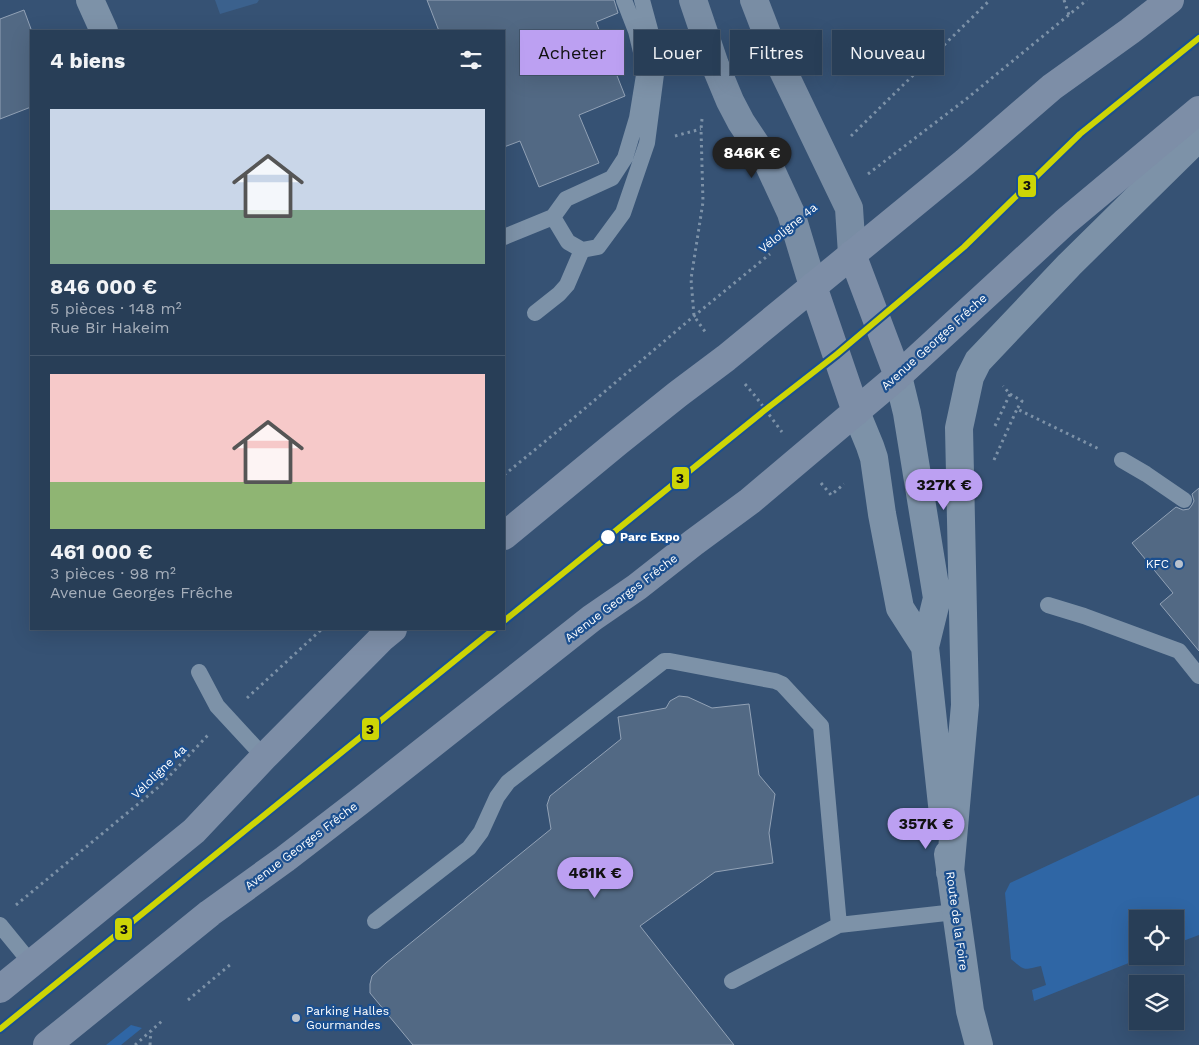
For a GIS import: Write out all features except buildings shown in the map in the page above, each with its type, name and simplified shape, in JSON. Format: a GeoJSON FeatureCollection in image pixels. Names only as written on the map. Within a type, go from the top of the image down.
{"type":"FeatureCollection","features":[{"type":"Feature","properties":{"kind":"main road"},"geometry":{"type":"LineString","coordinates":[[693,0],[730,101],[741,122],[767,161],[790,213],[856,412]]}},
{"type":"Feature","properties":{"kind":"main road"},"geometry":{"type":"LineString","coordinates":[[754,0],[774,52],[849,208],[852,254],[898,376]]}},
{"type":"Feature","properties":{"kind":"main road"},"geometry":{"type":"LineString","coordinates":[[505,535],[618,442],[726,358],[965,162],[1052,86],[1170,0]]}},
{"type":"Feature","properties":{"kind":"main road","name":"Avenue Georges Frêche"},"geometry":{"type":"LineString","coordinates":[[47,1045],[210,913],[285,859],[592,618],[637,587],[750,501],[898,376],[1065,222],[1199,110]]}},
{"type":"Feature","properties":{"kind":"main road"},"geometry":{"type":"LineString","coordinates":[[0,988],[194,831],[264,757],[392,630]]}},
{"type":"Feature","properties":{"kind":"street"},"geometry":{"type":"LineString","coordinates":[[90,0],[104,30]]}},
{"type":"Feature","properties":{"kind":"street"},"geometry":{"type":"LineString","coordinates":[[950,872],[965,705],[959,428],[970,377],[978,361],[1069,265],[1199,137]]}},
{"type":"Feature","properties":{"kind":"street","name":"Route de la Foire"},"geometry":{"type":"LineString","coordinates":[[898,376],[907,413],[937,598],[925,647],[950,872],[970,1011],[979,1045]]}},
{"type":"Feature","properties":{"kind":"street","name":"Route de la Foire"},"geometry":{"type":"LineString","coordinates":[[856,412],[874,458],[882,514],[900,608],[925,647]]}},
{"type":"Feature","properties":{"kind":"lane"},"geometry":{"type":"LineString","coordinates":[[505,237],[553,217],[566,199],[612,178],[625,158],[637,118],[645,69],[636,31],[624,0]]}},
{"type":"Feature","properties":{"kind":"lane"},"geometry":{"type":"LineString","coordinates":[[553,217],[568,242],[582,250],[598,247],[623,213],[647,142],[658,59],[642,0]]}},
{"type":"Feature","properties":{"kind":"lane"},"geometry":{"type":"LineString","coordinates":[[535,313],[559,294],[567,285],[582,250]]}},
{"type":"Feature","properties":{"kind":"lane"},"geometry":{"type":"LineString","coordinates":[[1122,460],[1184,500]]}},
{"type":"Feature","properties":{"kind":"lane"},"geometry":{"type":"LineString","coordinates":[[1048,605],[1084,616],[1179,651],[1199,676]]}},
{"type":"Feature","properties":{"kind":"lane"},"geometry":{"type":"LineString","coordinates":[[375,921],[469,848],[481,832],[497,796],[508,782],[664,662],[670,660],[782,684],[821,726],[839,924]]}},
{"type":"Feature","properties":{"kind":"lane"},"geometry":{"type":"LineString","coordinates":[[200,672],[217,706],[264,757]]}},
{"type":"Feature","properties":{"kind":"lane"},"geometry":{"type":"LineString","coordinates":[[732,981],[839,924],[956,912]]}},
{"type":"Feature","properties":{"kind":"lane"},"geometry":{"type":"LineString","coordinates":[[0,925],[31,963]]}},
{"type":"Feature","properties":{"kind":"path"},"geometry":{"type":"LineString","coordinates":[[849,138],[990,0]]}},
{"type":"Feature","properties":{"kind":"path"},"geometry":{"type":"LineString","coordinates":[[1064,0],[1069,14]]}},
{"type":"Feature","properties":{"kind":"path"},"geometry":{"type":"LineString","coordinates":[[843,195],[965,100],[1087,0]]}},
{"type":"Feature","properties":{"kind":"path"},"geometry":{"type":"LineString","coordinates":[[699,112],[703,121],[701,129],[703,202],[691,279],[694,316],[831,495]]}},
{"type":"Feature","properties":{"kind":"path","name":"Véloligne 4a"},"geometry":{"type":"LineString","coordinates":[[505,474],[797,232]]}},
{"type":"Feature","properties":{"kind":"path"},"geometry":{"type":"LineString","coordinates":[[978,361],[1010,394],[1022,401],[992,464]]}},
{"type":"Feature","properties":{"kind":"path"},"geometry":{"type":"LineString","coordinates":[[995,426],[1010,394]]}},
{"type":"Feature","properties":{"kind":"path"},"geometry":{"type":"LineString","coordinates":[[1018,409],[1122,460]]}},
{"type":"Feature","properties":{"kind":"path","name":"Véloligne 4a"},"geometry":{"type":"LineString","coordinates":[[15,906],[161,785],[226,716],[321,630]]}},
{"type":"Feature","properties":{"kind":"path"},"geometry":{"type":"LineString","coordinates":[[188,1000],[230,964]]}},
{"type":"Feature","properties":{"kind":"path"},"geometry":{"type":"LineString","coordinates":[[135,1045],[162,1021]]}},
{"type":"Feature","properties":{"kind":"path"},"geometry":{"type":"LineString","coordinates":[[150,1045],[151,1031]]}},
{"type":"Feature","properties":{"kind":"shaded area"},"geometry":{"type":"Polygon","coordinates":[[[215,0],[259,0],[257,3],[220,14],[215,0]]]}},
{"type":"Feature","properties":{"kind":"shaded area"},"geometry":{"type":"Polygon","coordinates":[[[1199,795],[1199,935],[1184,941],[1184,910],[1129,910],[1129,963],[1034,1001],[1032,990],[1046,985],[1041,966],[1024,968],[1011,959],[1005,893],[1010,883],[1199,795]]]}},
{"type":"Feature","properties":{"kind":"shaded area"},"geometry":{"type":"Polygon","coordinates":[[[131,1025],[142,1028],[121,1045],[106,1045],[131,1025]]]}},
{"type":"Feature","properties":{"kind":"tram line","name":"3"},"geometry":{"type":"LineString","coordinates":[[505,620],[837,354],[964,247],[1080,134],[1199,38]]}},
{"type":"Feature","properties":{"kind":"tram line","name":"3"},"geometry":{"type":"LineString","coordinates":[[0,1029],[493,630]]}},
{"type":"Feature","properties":{"kind":"place","name":"Parc Expo"},"geometry":{"type":"Point","coordinates":[608,537]}},
{"type":"Feature","properties":{"kind":"place","name":"KFC"},"geometry":{"type":"Point","coordinates":[1179,564]}},
{"type":"Feature","properties":{"kind":"place","name":"Parking Halles Gourmandes"},"geometry":{"type":"Point","coordinates":[296,1018]}}]}
